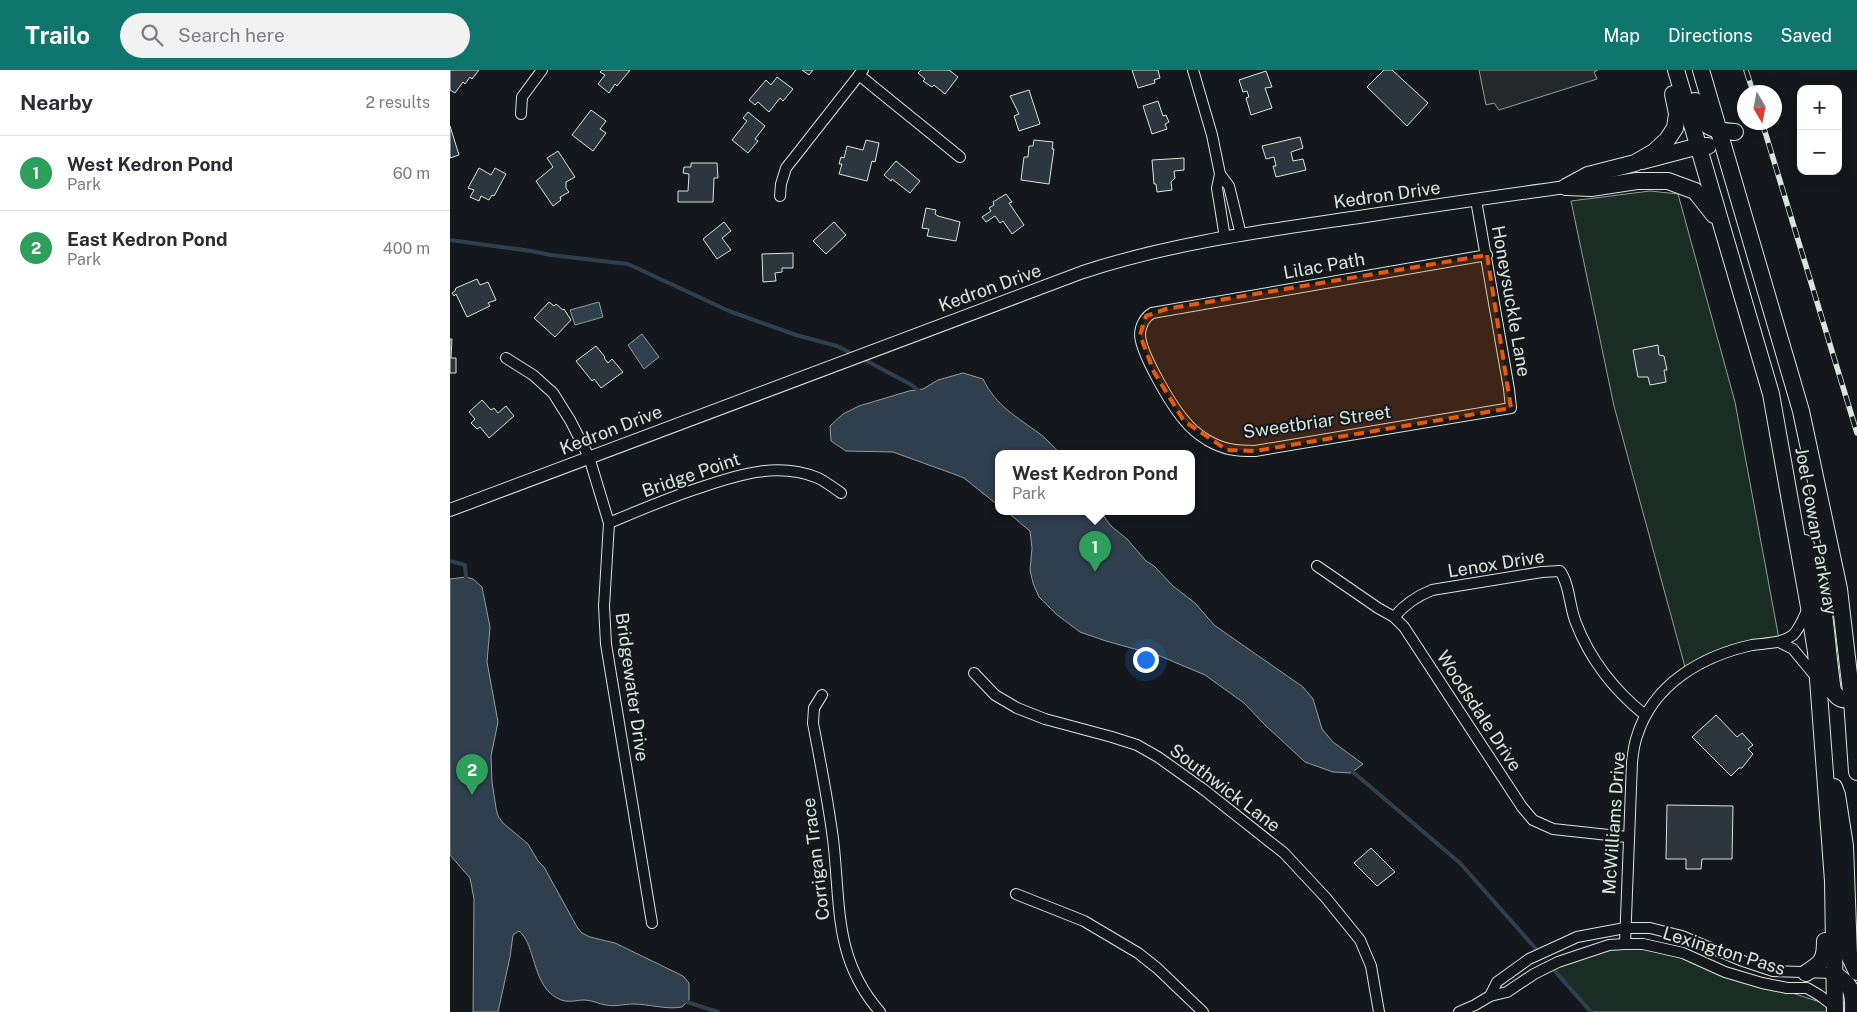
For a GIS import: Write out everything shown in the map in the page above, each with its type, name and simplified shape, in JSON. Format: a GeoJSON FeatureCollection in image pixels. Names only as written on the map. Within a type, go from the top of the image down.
{"type":"FeatureCollection","features":[{"type":"Feature","properties":{"kind":"main road"},"geometry":{"type":"LineString","coordinates":[[1642,160],[1667,140],[1675,128],[1678,114],[1677,107],[1666,70]]}},
{"type":"Feature","properties":{"kind":"main road","name":"Joel Cowan Parkway"},"geometry":{"type":"LineString","coordinates":[[1676,70],[1771,394],[1809,607],[1816,652],[1833,881],[1835,1010]]}},
{"type":"Feature","properties":{"kind":"main road"},"geometry":{"type":"LineString","coordinates":[[1687,70],[1700,117],[1708,127],[1727,132]]}},
{"type":"Feature","properties":{"kind":"main road","name":"Joel Cowan Parkway"},"geometry":{"type":"LineString","coordinates":[[1701,70],[1727,132],[1765,285],[1801,411],[1840,600],[1852,700],[1857,772]]}},
{"type":"Feature","properties":{"kind":"main road"},"geometry":{"type":"LineString","coordinates":[[1566,187],[1588,175],[1706,145],[1718,154],[1748,255],[1765,285]]}},
{"type":"Feature","properties":{"kind":"main road"},"geometry":{"type":"LineString","coordinates":[[1566,187],[1590,188],[1637,181],[1668,181],[1695,190],[1722,227]]}},
{"type":"Feature","properties":{"kind":"main road"},"geometry":{"type":"LineString","coordinates":[[1794,520],[1810,552],[1819,583],[1833,691],[1837,698],[1852,700]]}},
{"type":"Feature","properties":{"kind":"main road"},"geometry":{"type":"LineString","coordinates":[[1840,600],[1856,644],[1857,654]]}},
{"type":"Feature","properties":{"kind":"main road"},"geometry":{"type":"LineString","coordinates":[[1824,760],[1837,795],[1845,846],[1849,955],[1857,972]]}},
{"type":"Feature","properties":{"kind":"main road"},"geometry":{"type":"LineString","coordinates":[[1806,973],[1818,965],[1825,956],[1824,874],[1831,852]]}},
{"type":"Feature","properties":{"kind":"main road"},"geometry":{"type":"LineString","coordinates":[[1833,973],[1845,981],[1851,988],[1854,998],[1853,1012]]}},
{"type":"Feature","properties":{"kind":"street"},"geometry":{"type":"LineString","coordinates":[[521,114],[522,97],[542,70]]}},
{"type":"Feature","properties":{"kind":"street"},"geometry":{"type":"LineString","coordinates":[[1193,70],[1212,134],[1220,174],[1217,188],[1225,238]]}},
{"type":"Feature","properties":{"kind":"street"},"geometry":{"type":"LineString","coordinates":[[780,196],[781,184],[786,168],[861,73],[960,157]]}},
{"type":"Feature","properties":{"kind":"street"},"geometry":{"type":"LineString","coordinates":[[1220,174],[1229,186],[1241,235]]}},
{"type":"Feature","properties":{"kind":"street","name":"Kedron Drive"},"geometry":{"type":"LineString","coordinates":[[450,510],[1082,272],[1121,260],[1163,249],[1241,235],[1566,187]]}},
{"type":"Feature","properties":{"kind":"street","name":"Honeysuckle Lane"},"geometry":{"type":"LineString","coordinates":[[1476,200],[1510,389],[1511,408]]}},
{"type":"Feature","properties":{"kind":"street","name":"Lilac Path"},"geometry":{"type":"LineString","coordinates":[[1166,309],[1487,255]]}},
{"type":"Feature","properties":{"kind":"street","name":"Sweetbriar Street"},"geometry":{"type":"LineString","coordinates":[[1166,309],[1146,316],[1140,334],[1154,372],[1184,421],[1208,440],[1226,450],[1254,451],[1511,408]]}},
{"type":"Feature","properties":{"kind":"street","name":"Bridgewater Drive"},"geometry":{"type":"LineString","coordinates":[[506,358],[533,375],[553,394],[570,420],[589,457],[609,523],[604,606],[606,644],[652,923]]}},
{"type":"Feature","properties":{"kind":"street","name":"Bridge Point"},"geometry":{"type":"LineString","coordinates":[[609,523],[688,490],[760,470],[791,471],[813,476],[841,493]]}},
{"type":"Feature","properties":{"kind":"street","name":"Woodsdale Drive"},"geometry":{"type":"LineString","coordinates":[[1317,566],[1378,608],[1394,616],[1415,642],[1522,807],[1533,820],[1553,829],[1628,837]]}},
{"type":"Feature","properties":{"kind":"street","name":"Lenox Drive"},"geometry":{"type":"LineString","coordinates":[[1394,616],[1403,606],[1418,596],[1432,590],[1532,573],[1560,571],[1565,578],[1575,621],[1582,637],[1618,691],[1645,715]]}},
{"type":"Feature","properties":{"kind":"street"},"geometry":{"type":"LineString","coordinates":[[1779,642],[1794,634],[1809,607]]}},
{"type":"Feature","properties":{"kind":"street"},"geometry":{"type":"LineString","coordinates":[[1779,642],[1793,649],[1818,679]]}},
{"type":"Feature","properties":{"kind":"street","name":"McWilliams Drive"},"geometry":{"type":"LineString","coordinates":[[1625,944],[1632,762],[1637,736],[1645,715],[1658,695],[1672,681],[1694,667],[1718,656],[1752,646],[1779,642]]}},
{"type":"Feature","properties":{"kind":"street","name":"Southwick Lane"},"geometry":{"type":"LineString","coordinates":[[974,673],[995,695],[1017,708],[1045,720],[1112,737],[1137,746],[1158,757],[1203,789],[1284,853],[1326,898],[1360,940],[1371,966],[1379,1012]]}},
{"type":"Feature","properties":{"kind":"street","name":"Corrigan Trace"},"geometry":{"type":"LineString","coordinates":[[822,695],[814,708],[813,723],[830,822],[841,929],[847,955],[860,984],[880,1012]]}},
{"type":"Feature","properties":{"kind":"street"},"geometry":{"type":"LineString","coordinates":[[1016,894],[1084,921],[1138,953],[1157,968],[1203,1012]]}},
{"type":"Feature","properties":{"kind":"street","name":"Lexington Pass"},"geometry":{"type":"LineString","coordinates":[[1490,996],[1497,982],[1529,959],[1577,938],[1625,928],[1650,928],[1682,936],[1774,972],[1833,973]]}},
{"type":"Feature","properties":{"kind":"street","name":"Lexington Pass"},"geometry":{"type":"LineString","coordinates":[[1459,1012],[1476,1005],[1490,996],[1507,992],[1534,974],[1558,962],[1609,946],[1625,944],[1643,944],[1683,953],[1715,968],[1762,983],[1787,988],[1807,988],[1819,995],[1835,1010]]}},
{"type":"Feature","properties":{"kind":"street"},"geometry":{"type":"LineString","coordinates":[[1715,968],[1722,953]]}},
{"type":"Feature","properties":{"kind":"highlighted area"},"geometry":{"type":"Polygon","coordinates":[[[1487,255],[1511,408],[1255,451],[1227,450],[1184,421],[1154,372],[1140,335],[1146,316],[1166,309],[1487,255]]]}},
{"type":"Feature","properties":{"kind":"green space"},"geometry":{"type":"Polygon","coordinates":[[[1650,191],[1678,194],[1735,402],[1779,639],[1685,667],[1614,406],[1571,201],[1650,191]]]}},
{"type":"Feature","properties":{"kind":"green space"},"geometry":{"type":"Polygon","coordinates":[[[1609,945],[1683,953],[1762,983],[1835,1007],[1835,1012],[1590,1012],[1549,966],[1609,945]]]}},
{"type":"Feature","properties":{"kind":"shaded area"},"geometry":{"type":"Polygon","coordinates":[[[1479,70],[1598,70],[1594,72],[1597,79],[1499,110],[1494,103],[1486,105],[1479,70]]]}},
{"type":"Feature","properties":{"kind":"water"},"geometry":{"type":"Polygon","coordinates":[[[599,302],[603,317],[575,325],[570,310],[599,302]]]}},
{"type":"Feature","properties":{"kind":"water"},"geometry":{"type":"Polygon","coordinates":[[[642,334],[659,357],[644,369],[628,345],[642,334]]]}},
{"type":"Feature","properties":{"kind":"water"},"geometry":{"type":"Polygon","coordinates":[[[963,373],[983,379],[994,397],[1001,404],[1043,436],[1057,450],[995,450],[995,503],[964,478],[893,452],[846,451],[831,441],[830,426],[843,414],[859,406],[909,391],[923,389],[938,380],[963,373]]]}},
{"type":"Feature","properties":{"kind":"water"},"geometry":{"type":"Polygon","coordinates":[[[1011,515],[1103,515],[1111,526],[1127,539],[1146,561],[1195,603],[1214,625],[1303,687],[1313,699],[1322,729],[1333,742],[1363,764],[1351,773],[1333,772],[1305,762],[1244,703],[1205,675],[1160,656],[1080,632],[1056,614],[1039,597],[1030,570],[1032,548],[1030,531],[1011,515]]]}},
{"type":"Feature","properties":{"kind":"water"},"geometry":{"type":"Polygon","coordinates":[[[466,577],[473,579],[482,587],[490,627],[487,662],[498,722],[491,756],[492,782],[498,816],[503,823],[528,844],[544,867],[582,933],[590,937],[615,943],[683,976],[689,983],[689,1000],[682,1007],[670,1008],[633,1004],[609,1006],[587,1000],[568,1001],[558,999],[544,985],[527,942],[519,931],[513,935],[498,1012],[473,1012],[474,899],[470,878],[450,855],[450,579],[466,577]]]}},
{"type":"Feature","properties":{"kind":"building"},"geometry":{"type":"Polygon","coordinates":[[[450,70],[479,70],[472,79],[470,77],[465,84],[463,82],[455,93],[450,90],[450,70]]]}},
{"type":"Feature","properties":{"kind":"building"},"geometry":{"type":"Polygon","coordinates":[[[602,70],[630,70],[617,86],[615,84],[609,93],[598,84],[605,75],[600,72],[602,70]]]}},
{"type":"Feature","properties":{"kind":"building"},"geometry":{"type":"Polygon","coordinates":[[[802,70],[813,70],[809,75],[802,70]]]}},
{"type":"Feature","properties":{"kind":"building"},"geometry":{"type":"Polygon","coordinates":[[[921,70],[949,70],[958,77],[945,94],[934,85],[932,87],[923,81],[925,79],[918,73],[921,70]]]}},
{"type":"Feature","properties":{"kind":"building"},"geometry":{"type":"Polygon","coordinates":[[[1132,70],[1158,70],[1160,78],[1154,80],[1155,83],[1138,88],[1132,70]]]}},
{"type":"Feature","properties":{"kind":"building"},"geometry":{"type":"Polygon","coordinates":[[[1384,70],[1392,70],[1428,103],[1407,126],[1367,87],[1384,70]]]}},
{"type":"Feature","properties":{"kind":"building"},"geometry":{"type":"Polygon","coordinates":[[[1266,71],[1272,87],[1265,88],[1272,108],[1251,115],[1246,98],[1249,97],[1247,91],[1243,92],[1239,80],[1266,71]]]}},
{"type":"Feature","properties":{"kind":"building"},"geometry":{"type":"Polygon","coordinates":[[[777,77],[793,89],[783,101],[780,98],[769,112],[758,102],[755,105],[749,100],[766,80],[771,85],[777,77]]]}},
{"type":"Feature","properties":{"kind":"building"},"geometry":{"type":"Polygon","coordinates":[[[1029,90],[1040,124],[1019,131],[1014,116],[1019,114],[1010,96],[1029,90]]]}},
{"type":"Feature","properties":{"kind":"building"},"geometry":{"type":"Polygon","coordinates":[[[1158,101],[1163,116],[1166,115],[1169,122],[1165,124],[1167,129],[1152,134],[1143,106],[1158,101]]]}},
{"type":"Feature","properties":{"kind":"building"},"geometry":{"type":"Polygon","coordinates":[[[591,110],[606,121],[600,129],[606,133],[593,151],[572,135],[591,110]]]}},
{"type":"Feature","properties":{"kind":"building"},"geometry":{"type":"Polygon","coordinates":[[[748,112],[765,126],[755,139],[758,141],[748,153],[732,140],[747,121],[743,118],[748,112]]]}},
{"type":"Feature","properties":{"kind":"building"},"geometry":{"type":"Polygon","coordinates":[[[450,126],[459,155],[450,158],[450,126]]]}},
{"type":"Feature","properties":{"kind":"building"},"geometry":{"type":"Polygon","coordinates":[[[1300,137],[1303,148],[1291,152],[1293,161],[1303,159],[1306,170],[1276,177],[1273,166],[1276,166],[1274,157],[1266,159],[1262,146],[1300,137]]]}},
{"type":"Feature","properties":{"kind":"building"},"geometry":{"type":"Polygon","coordinates":[[[866,140],[879,143],[875,162],[872,161],[867,181],[839,174],[842,164],[839,164],[841,157],[844,158],[847,146],[863,150],[866,140]]]}},
{"type":"Feature","properties":{"kind":"building"},"geometry":{"type":"Polygon","coordinates":[[[1034,140],[1053,142],[1052,149],[1054,149],[1049,184],[1021,180],[1024,157],[1028,157],[1029,146],[1033,146],[1034,140]]]}},
{"type":"Feature","properties":{"kind":"building"},"geometry":{"type":"Polygon","coordinates":[[[558,151],[575,177],[566,182],[566,188],[569,192],[560,197],[561,200],[553,206],[536,181],[553,167],[547,158],[558,151]]]}},
{"type":"Feature","properties":{"kind":"building"},"geometry":{"type":"Polygon","coordinates":[[[1184,158],[1184,170],[1174,171],[1175,178],[1171,182],[1172,190],[1157,192],[1156,184],[1154,184],[1152,160],[1184,158]]]}},
{"type":"Feature","properties":{"kind":"building"},"geometry":{"type":"Polygon","coordinates":[[[896,161],[920,181],[910,193],[884,175],[896,161]]]}},
{"type":"Feature","properties":{"kind":"building"},"geometry":{"type":"Polygon","coordinates":[[[691,163],[717,163],[718,178],[714,178],[713,202],[678,202],[678,191],[688,191],[689,174],[683,173],[684,167],[691,167],[691,163]]]}},
{"type":"Feature","properties":{"kind":"building"},"geometry":{"type":"Polygon","coordinates":[[[479,168],[491,175],[495,168],[506,174],[494,196],[492,195],[489,200],[481,196],[479,201],[470,197],[474,190],[468,188],[479,168]]]}},
{"type":"Feature","properties":{"kind":"building"},"geometry":{"type":"Polygon","coordinates":[[[1006,194],[1012,202],[1009,203],[1024,225],[1012,234],[1003,221],[1000,223],[995,216],[986,222],[982,217],[991,211],[989,208],[994,205],[993,202],[1006,194]]]}},
{"type":"Feature","properties":{"kind":"building"},"geometry":{"type":"Polygon","coordinates":[[[926,208],[936,210],[935,214],[938,216],[960,222],[956,241],[927,236],[929,229],[922,228],[926,208]]]}},
{"type":"Feature","properties":{"kind":"building"},"geometry":{"type":"Polygon","coordinates":[[[724,222],[731,231],[722,238],[731,250],[717,259],[703,239],[724,222]]]}},
{"type":"Feature","properties":{"kind":"building"},"geometry":{"type":"Polygon","coordinates":[[[834,222],[846,235],[826,254],[813,241],[834,222]]]}},
{"type":"Feature","properties":{"kind":"building"},"geometry":{"type":"Polygon","coordinates":[[[793,253],[793,268],[782,268],[782,272],[775,273],[776,281],[763,282],[762,254],[793,253]]]}},
{"type":"Feature","properties":{"kind":"building"},"geometry":{"type":"Polygon","coordinates":[[[477,279],[480,285],[488,282],[496,300],[488,303],[490,306],[467,317],[456,294],[454,296],[452,293],[456,288],[477,279]]]}},
{"type":"Feature","properties":{"kind":"building"},"geometry":{"type":"Polygon","coordinates":[[[549,302],[554,306],[556,304],[564,309],[571,320],[555,337],[534,318],[549,302]]]}},
{"type":"Feature","properties":{"kind":"building"},"geometry":{"type":"Polygon","coordinates":[[[450,339],[452,339],[451,358],[456,358],[456,373],[450,373],[450,339]]]}},
{"type":"Feature","properties":{"kind":"building"},"geometry":{"type":"Polygon","coordinates":[[[1658,345],[1659,355],[1664,356],[1667,370],[1664,370],[1666,382],[1650,385],[1648,377],[1638,377],[1633,350],[1658,345]]]}},
{"type":"Feature","properties":{"kind":"building"},"geometry":{"type":"Polygon","coordinates":[[[596,346],[608,363],[612,359],[623,372],[601,388],[594,379],[592,381],[576,361],[596,346]]]}},
{"type":"Feature","properties":{"kind":"building"},"geometry":{"type":"Polygon","coordinates":[[[482,400],[491,410],[494,408],[498,413],[506,406],[514,416],[489,438],[480,427],[477,429],[471,423],[475,419],[469,412],[482,400]]]}},
{"type":"Feature","properties":{"kind":"building"},"geometry":{"type":"Polygon","coordinates":[[[1716,715],[1737,737],[1742,733],[1753,745],[1748,749],[1753,754],[1742,768],[1739,768],[1731,776],[1692,737],[1716,715]]]}},
{"type":"Feature","properties":{"kind":"building"},"geometry":{"type":"Polygon","coordinates":[[[1667,805],[1733,806],[1732,859],[1702,859],[1701,869],[1686,869],[1686,859],[1666,859],[1667,805]]]}},
{"type":"Feature","properties":{"kind":"building"},"geometry":{"type":"Polygon","coordinates":[[[1371,848],[1395,872],[1377,886],[1354,863],[1371,848]]]}},
{"type":"Feature","properties":{"kind":"waterway"},"geometry":{"type":"LineString","coordinates":[[450,240],[628,264],[729,311],[796,335],[837,346],[855,355]]}},
{"type":"Feature","properties":{"kind":"waterway"},"geometry":{"type":"LineString","coordinates":[[863,359],[918,390]]}},
{"type":"Feature","properties":{"kind":"waterway"},"geometry":{"type":"LineString","coordinates":[[450,561],[465,565],[466,577]]}},
{"type":"Feature","properties":{"kind":"waterway"},"geometry":{"type":"LineString","coordinates":[[1353,772],[1460,863],[1536,949]]}},
{"type":"Feature","properties":{"kind":"waterway"},"geometry":{"type":"LineString","coordinates":[[1553,969],[1591,1012]]}},
{"type":"Feature","properties":{"kind":"waterway"},"geometry":{"type":"LineString","coordinates":[[687,1002],[718,1012]]}},
{"type":"Feature","properties":{"kind":"railway"},"geometry":{"type":"LineString","coordinates":[[1746,70],[1751,85]]}},
{"type":"Feature","properties":{"kind":"railway"},"geometry":{"type":"LineString","coordinates":[[1764,130],[1857,433]]}},
{"type":"Feature","properties":{"kind":"place","name":"West Kedron Pond"},"geometry":{"type":"Point","coordinates":[1095,572]}},
{"type":"Feature","properties":{"kind":"place","name":"East Kedron Pond"},"geometry":{"type":"Point","coordinates":[472,795]}}]}
